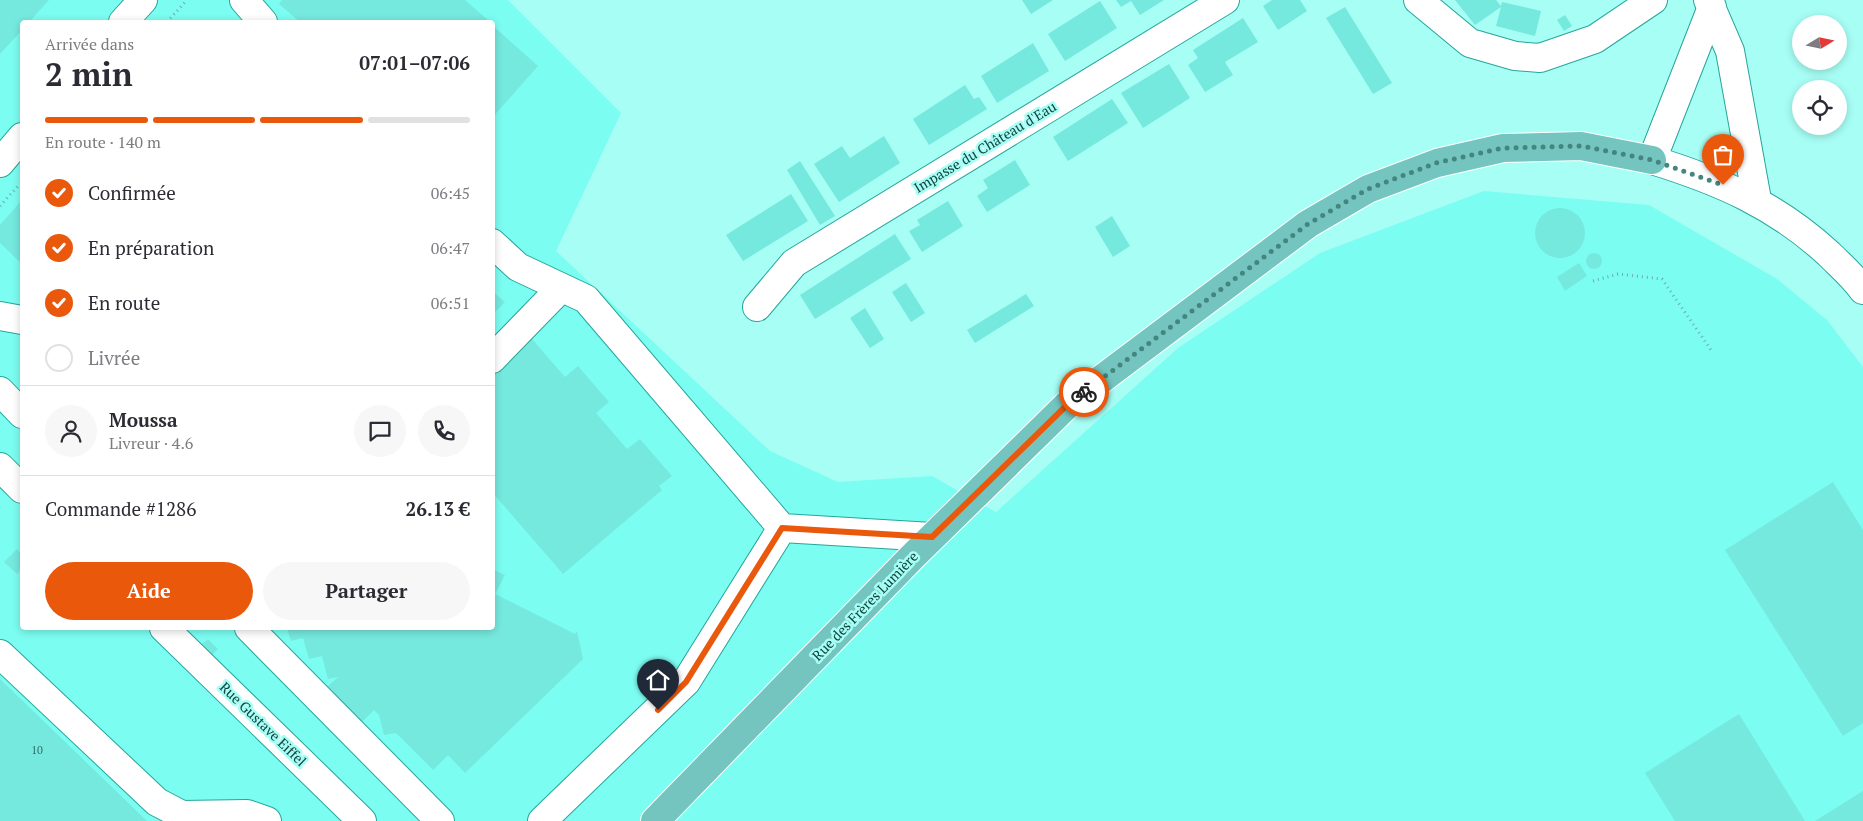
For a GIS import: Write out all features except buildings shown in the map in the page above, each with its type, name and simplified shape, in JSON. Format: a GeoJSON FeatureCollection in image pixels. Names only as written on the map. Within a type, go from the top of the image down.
{"type":"FeatureCollection","features":[{"type":"Feature","properties":{"kind":"main road","name":"Rue des Frères Lumière"},"geometry":{"type":"LineString","coordinates":[[655,821],[932,537],[1067,405],[1308,224],[1368,189],[1436,163],[1503,148],[1581,146],[1652,160]]}},
{"type":"Feature","properties":{"kind":"street"},"geometry":{"type":"LineString","coordinates":[[125,20],[143,0]]}},
{"type":"Feature","properties":{"kind":"street"},"geometry":{"type":"LineString","coordinates":[[244,0],[261,20]]}},
{"type":"Feature","properties":{"kind":"street","name":"Impasse du Château d'Eau"},"geometry":{"type":"LineString","coordinates":[[757,307],[794,263],[1225,0]]}},
{"type":"Feature","properties":{"kind":"street"},"geometry":{"type":"LineString","coordinates":[[1418,0],[1470,43],[1515,56],[1540,58],[1595,39],[1653,0]]}},
{"type":"Feature","properties":{"kind":"street"},"geometry":{"type":"LineString","coordinates":[[1652,160],[1710,3]]}},
{"type":"Feature","properties":{"kind":"street"},"geometry":{"type":"LineString","coordinates":[[1710,3],[1730,51],[1757,200]]}},
{"type":"Feature","properties":{"kind":"street"},"geometry":{"type":"LineString","coordinates":[[0,163],[20,139]]}},
{"type":"Feature","properties":{"kind":"street","name":"Rue des Frères Lumière"},"geometry":{"type":"LineString","coordinates":[[1652,160],[1706,177],[1757,200],[1808,235],[1855,279],[1863,290]]}},
{"type":"Feature","properties":{"kind":"street"},"geometry":{"type":"LineString","coordinates":[[495,246],[518,267],[586,299],[782,528],[932,537]]}},
{"type":"Feature","properties":{"kind":"street"},"geometry":{"type":"LineString","coordinates":[[495,356],[561,288]]}},
{"type":"Feature","properties":{"kind":"street"},"geometry":{"type":"LineString","coordinates":[[0,316],[20,320]]}},
{"type":"Feature","properties":{"kind":"street"},"geometry":{"type":"LineString","coordinates":[[0,391],[20,412]]}},
{"type":"Feature","properties":{"kind":"street"},"geometry":{"type":"LineString","coordinates":[[542,821],[686,682],[782,528]]}},
{"type":"Feature","properties":{"kind":"street","name":"Rue Gustave Eiffel"},"geometry":{"type":"LineString","coordinates":[[166,630],[362,821]]}},
{"type":"Feature","properties":{"kind":"street"},"geometry":{"type":"LineString","coordinates":[[252,630],[440,821]]}},
{"type":"Feature","properties":{"kind":"street"},"geometry":{"type":"LineString","coordinates":[[0,654],[157,802],[182,815],[247,814],[267,821]]}},
{"type":"Feature","properties":{"kind":"path"},"geometry":{"type":"LineString","coordinates":[[169,20],[187,0]]}},
{"type":"Feature","properties":{"kind":"path"},"geometry":{"type":"LineString","coordinates":[[0,206],[20,183]]}},
{"type":"Feature","properties":{"kind":"path"},"geometry":{"type":"LineString","coordinates":[[1593,281],[1618,274],[1662,280],[1711,350]]}},
{"type":"Feature","properties":{"kind":"shaded area"},"geometry":{"type":"Polygon","coordinates":[[[0,0],[508,0],[621,113],[556,251],[770,451],[838,482],[932,476],[996,512],[1178,348],[1320,253],[1484,191],[1649,205],[1777,279],[1827,320],[1863,367],[1863,821],[0,821],[0,0]]]}},
{"type":"Feature","properties":{"kind":"way so far"},"geometry":{"type":"LineString","coordinates":[[1084,392],[1308,224],[1368,189],[1436,163],[1503,148],[1581,146],[1652,160],[1706,177],[1723,185]]}},
{"type":"Feature","properties":{"kind":"route"},"geometry":{"type":"LineString","coordinates":[[658,710],[686,682],[782,528],[932,537],[1067,405],[1084,392]]}}]}
